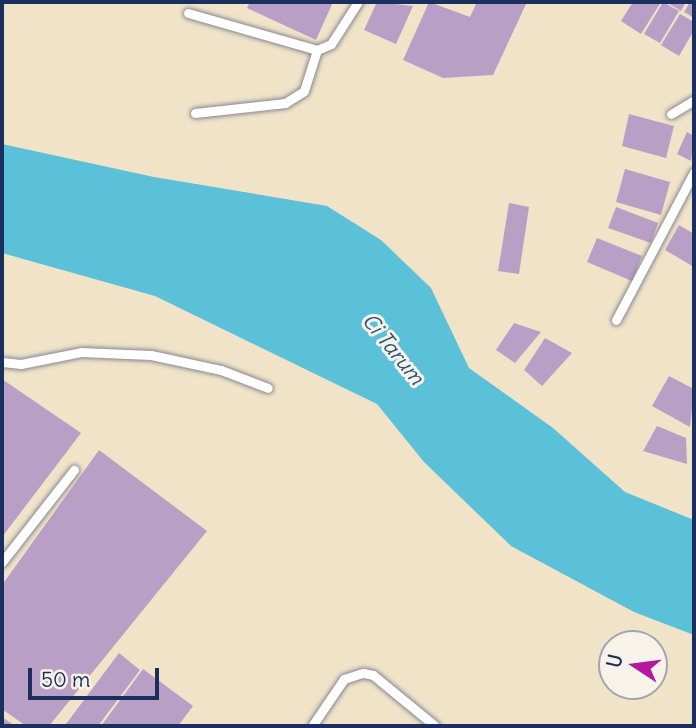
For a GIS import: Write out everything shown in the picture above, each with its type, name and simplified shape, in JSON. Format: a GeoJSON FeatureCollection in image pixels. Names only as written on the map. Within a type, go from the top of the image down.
{"type":"FeatureCollection","features":[{"type":"Feature","properties":{"kind":"lane"},"geometry":{"type":"LineString","coordinates":[[188,13],[317,50],[331,44],[358,2]]}},
{"type":"Feature","properties":{"kind":"lane"},"geometry":{"type":"LineString","coordinates":[[195,113],[285,103],[307,84],[317,50]]}},
{"type":"Feature","properties":{"kind":"lane"},"geometry":{"type":"LineString","coordinates":[[671,114],[694,100]]}},
{"type":"Feature","properties":{"kind":"lane"},"geometry":{"type":"LineString","coordinates":[[616,320],[694,172]]}},
{"type":"Feature","properties":{"kind":"lane"},"geometry":{"type":"LineString","coordinates":[[2,362],[22,364],[82,352],[151,355],[221,370],[268,388]]}},
{"type":"Feature","properties":{"kind":"lane"},"geometry":{"type":"LineString","coordinates":[[2,562],[74,470]]}},
{"type":"Feature","properties":{"kind":"lane"},"geometry":{"type":"LineString","coordinates":[[312,726],[344,679],[363,673],[373,675],[435,726]]}},
{"type":"Feature","properties":{"kind":"water","name":"Ci Tarum"},"geometry":{"type":"Polygon","coordinates":[[[2,144],[154,177],[327,206],[381,240],[431,288],[469,368],[553,428],[625,492],[694,520],[694,635],[634,612],[511,546],[424,462],[377,404],[155,296],[2,253],[2,144]]]}},
{"type":"Feature","properties":{"kind":"building"},"geometry":{"type":"Polygon","coordinates":[[[250,2],[333,2],[316,40],[247,8],[250,2]]]}},
{"type":"Feature","properties":{"kind":"building"},"geometry":{"type":"Polygon","coordinates":[[[377,2],[413,6],[396,44],[364,30],[377,2]]]}},
{"type":"Feature","properties":{"kind":"building"},"geometry":{"type":"Polygon","coordinates":[[[429,2],[470,17],[477,2],[527,2],[493,75],[443,78],[403,60],[429,2]]]}},
{"type":"Feature","properties":{"kind":"building"},"geometry":{"type":"Polygon","coordinates":[[[633,2],[661,2],[641,34],[621,21],[633,2]]]}},
{"type":"Feature","properties":{"kind":"building"},"geometry":{"type":"Polygon","coordinates":[[[663,2],[679,11],[660,43],[644,34],[663,2]]]}},
{"type":"Feature","properties":{"kind":"building"},"geometry":{"type":"Polygon","coordinates":[[[666,2],[686,2],[681,11],[666,2]]]}},
{"type":"Feature","properties":{"kind":"building"},"geometry":{"type":"Polygon","coordinates":[[[690,2],[694,2],[694,18],[684,12],[690,2]]]}},
{"type":"Feature","properties":{"kind":"building"},"geometry":{"type":"Polygon","coordinates":[[[680,14],[694,22],[694,30],[679,56],[661,45],[680,14]]]}},
{"type":"Feature","properties":{"kind":"building"},"geometry":{"type":"Polygon","coordinates":[[[629,114],[674,126],[666,158],[622,146],[629,114]]]}},
{"type":"Feature","properties":{"kind":"building"},"geometry":{"type":"Polygon","coordinates":[[[687,132],[694,136],[691,161],[677,154],[687,132]]]}},
{"type":"Feature","properties":{"kind":"building"},"geometry":{"type":"Polygon","coordinates":[[[625,169],[670,182],[661,215],[616,202],[625,169]]]}},
{"type":"Feature","properties":{"kind":"building"},"geometry":{"type":"Polygon","coordinates":[[[509,203],[529,207],[519,274],[498,271],[509,203]]]}},
{"type":"Feature","properties":{"kind":"building"},"geometry":{"type":"Polygon","coordinates":[[[616,207],[658,223],[651,243],[608,228],[616,207]]]}},
{"type":"Feature","properties":{"kind":"building"},"geometry":{"type":"Polygon","coordinates":[[[679,225],[694,234],[694,267],[665,250],[679,225]]]}},
{"type":"Feature","properties":{"kind":"building"},"geometry":{"type":"Polygon","coordinates":[[[597,238],[642,256],[632,281],[587,262],[597,238]]]}},
{"type":"Feature","properties":{"kind":"building"},"geometry":{"type":"Polygon","coordinates":[[[514,323],[541,332],[515,363],[496,350],[514,323]]]}},
{"type":"Feature","properties":{"kind":"building"},"geometry":{"type":"Polygon","coordinates":[[[545,338],[572,353],[542,386],[524,370],[545,338]]]}},
{"type":"Feature","properties":{"kind":"building"},"geometry":{"type":"Polygon","coordinates":[[[669,376],[694,389],[690,427],[652,406],[669,376]]]}},
{"type":"Feature","properties":{"kind":"building"},"geometry":{"type":"Polygon","coordinates":[[[2,379],[81,433],[2,537],[2,379]]]}},
{"type":"Feature","properties":{"kind":"building"},"geometry":{"type":"Polygon","coordinates":[[[657,426],[686,438],[687,464],[643,451],[657,426]]]}},
{"type":"Feature","properties":{"kind":"building"},"geometry":{"type":"Polygon","coordinates":[[[99,450],[207,531],[49,726],[26,726],[2,709],[2,585],[99,450]]]}},
{"type":"Feature","properties":{"kind":"building"},"geometry":{"type":"Polygon","coordinates":[[[119,653],[140,670],[98,726],[66,724],[119,653]]]}},
{"type":"Feature","properties":{"kind":"building"},"geometry":{"type":"Polygon","coordinates":[[[143,669],[193,706],[178,726],[101,726],[143,669]]]}},
{"type":"Feature","properties":{"kind":"building"},"geometry":{"type":"Polygon","coordinates":[[[2,717],[15,726],[2,726],[2,717]]]}}]}
